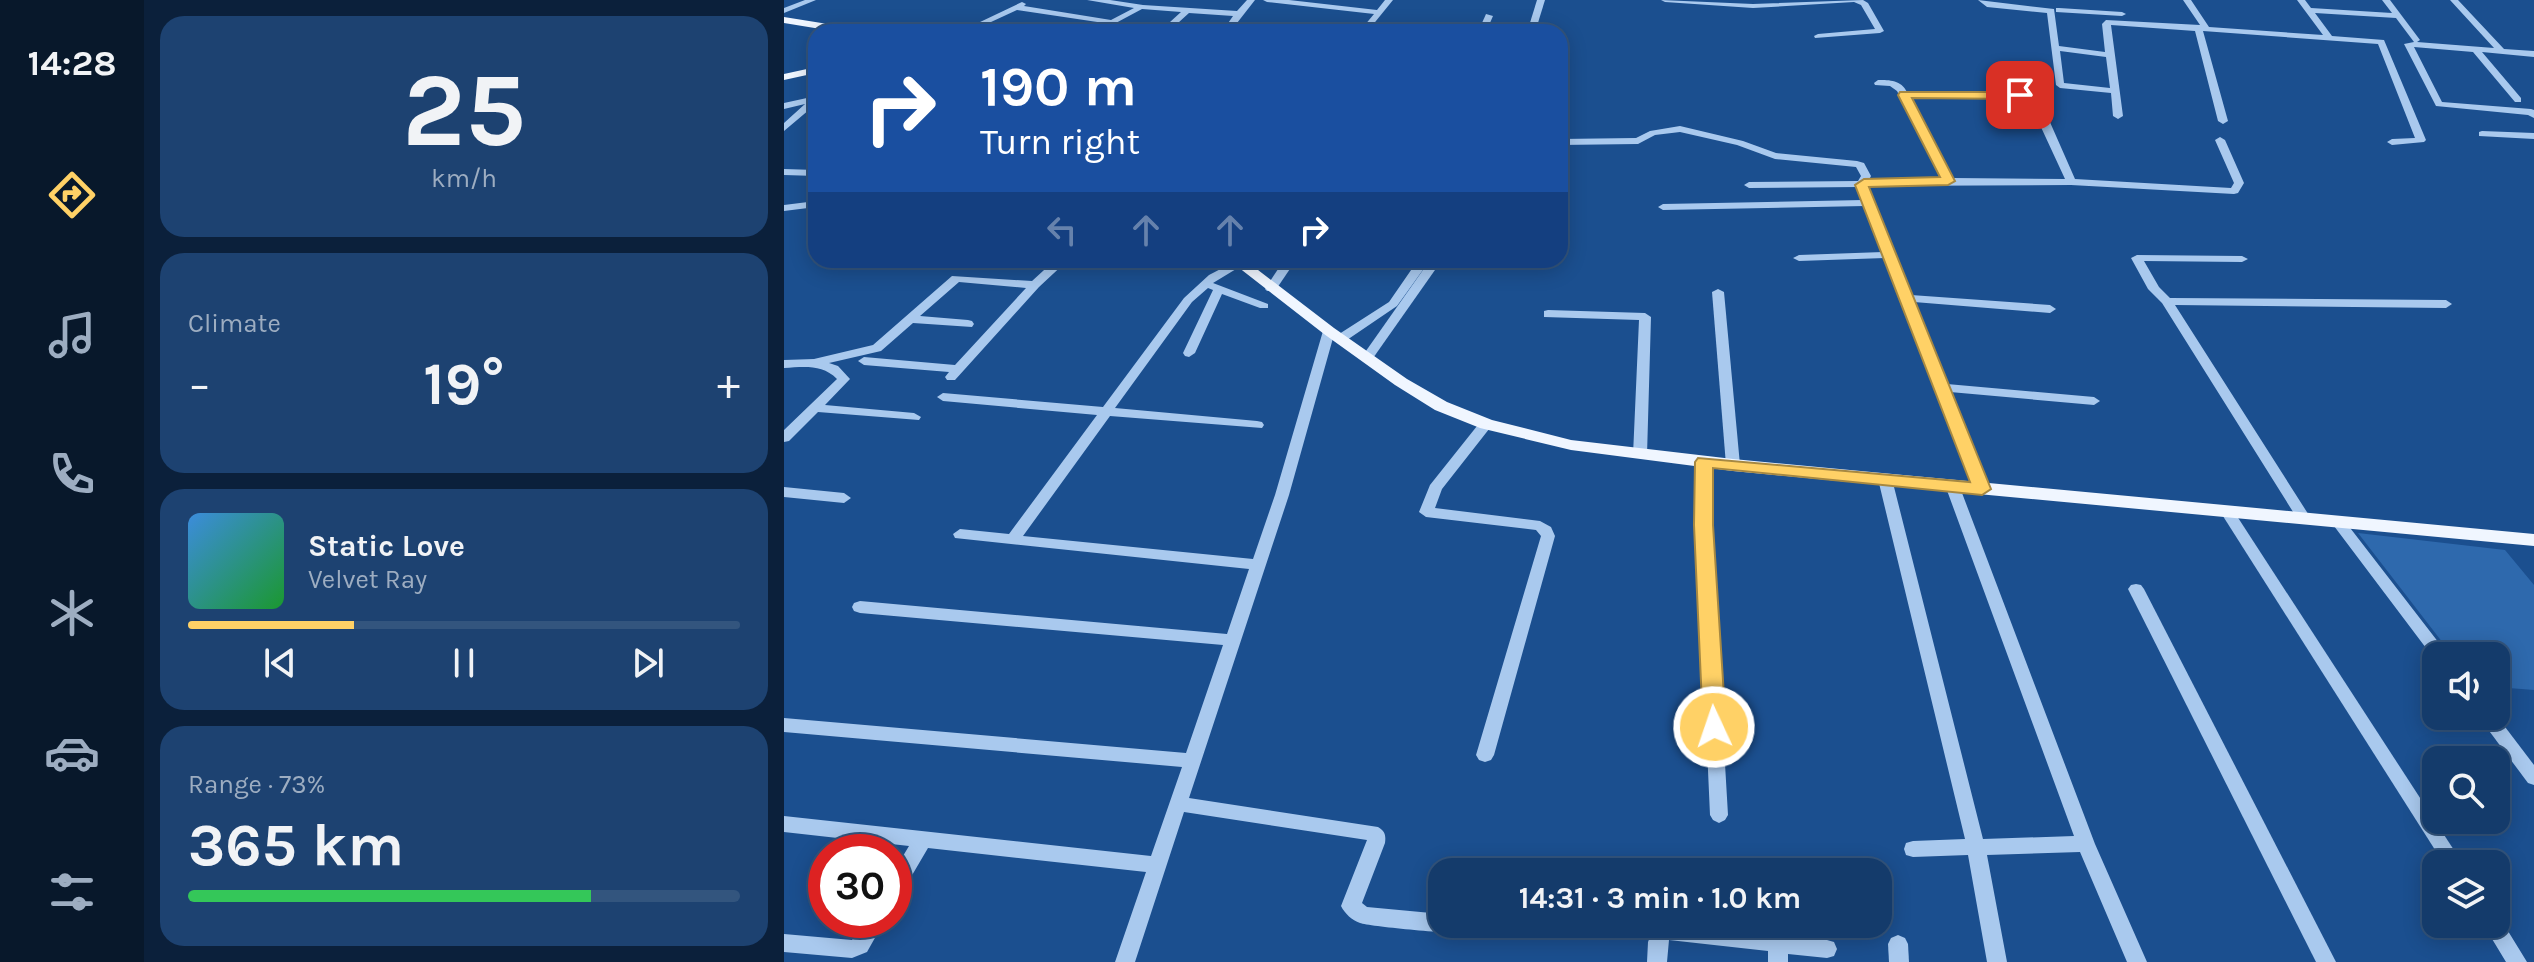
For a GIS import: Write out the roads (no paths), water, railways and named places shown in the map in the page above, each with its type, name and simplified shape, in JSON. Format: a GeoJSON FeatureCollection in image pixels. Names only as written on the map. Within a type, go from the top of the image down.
{"type":"FeatureCollection","features":[{"type":"Feature","properties":{"kind":"main road"},"geometry":{"type":"LineString","coordinates":[[784,20],[809,24]]}},
{"type":"Feature","properties":{"kind":"main road"},"geometry":{"type":"LineString","coordinates":[[784,77],[808,72]]}},
{"type":"Feature","properties":{"kind":"main road"},"geometry":{"type":"LineString","coordinates":[[1243,268],[1267,298],[1335,335],[1441,406],[1486,424],[1571,445],[1733,465],[2534,540]]}},
{"type":"Feature","properties":{"kind":"street"},"geometry":{"type":"LineString","coordinates":[[784,11],[812,0]]}},
{"type":"Feature","properties":{"kind":"street"},"geometry":{"type":"LineString","coordinates":[[982,23],[1029,0]]}},
{"type":"Feature","properties":{"kind":"street"},"geometry":{"type":"LineString","coordinates":[[1091,0],[1239,14]]}},
{"type":"Feature","properties":{"kind":"street"},"geometry":{"type":"LineString","coordinates":[[1232,24],[1251,0],[1378,12]]}},
{"type":"Feature","properties":{"kind":"street"},"geometry":{"type":"LineString","coordinates":[[1369,24],[1389,0]]}},
{"type":"Feature","properties":{"kind":"street"},"geometry":{"type":"LineString","coordinates":[[1534,24],[1541,0]]}},
{"type":"Feature","properties":{"kind":"street"},"geometry":{"type":"LineString","coordinates":[[1665,0],[1753,6],[1854,0],[1864,3],[1880,31],[1818,36]]}},
{"type":"Feature","properties":{"kind":"street"},"geometry":{"type":"LineString","coordinates":[[1982,0],[1991,6],[2051,11],[2060,85],[2116,91]]}},
{"type":"Feature","properties":{"kind":"street"},"geometry":{"type":"LineString","coordinates":[[2187,0],[2202,28],[2223,121]]}},
{"type":"Feature","properties":{"kind":"street"},"geometry":{"type":"LineString","coordinates":[[2301,0],[2329,37]]}},
{"type":"Feature","properties":{"kind":"street"},"geometry":{"type":"LineString","coordinates":[[2386,0],[2399,16],[2439,104],[2533,113]]}},
{"type":"Feature","properties":{"kind":"street"},"geometry":{"type":"LineString","coordinates":[[2454,0],[2501,51]]}},
{"type":"Feature","properties":{"kind":"street"},"geometry":{"type":"LineString","coordinates":[[1015,7],[1112,22]]}},
{"type":"Feature","properties":{"kind":"street"},"geometry":{"type":"LineString","coordinates":[[1108,24],[1144,7]]}},
{"type":"Feature","properties":{"kind":"street"},"geometry":{"type":"LineString","coordinates":[[1172,24],[1188,10]]}},
{"type":"Feature","properties":{"kind":"street"},"geometry":{"type":"LineString","coordinates":[[2059,10],[2146,15],[2158,24]]}},
{"type":"Feature","properties":{"kind":"street"},"geometry":{"type":"LineString","coordinates":[[2309,10],[2399,16]]}},
{"type":"Feature","properties":{"kind":"street"},"geometry":{"type":"LineString","coordinates":[[1486,24],[1489,16]]}},
{"type":"Feature","properties":{"kind":"street"},"geometry":{"type":"LineString","coordinates":[[982,23],[989,24]]}},
{"type":"Feature","properties":{"kind":"street"},"geometry":{"type":"LineString","coordinates":[[2118,116],[2107,23],[2412,42],[2534,54]]}},
{"type":"Feature","properties":{"kind":"street"},"geometry":{"type":"LineString","coordinates":[[2381,42],[2421,140],[2392,142]]}},
{"type":"Feature","properties":{"kind":"street"},"geometry":{"type":"LineString","coordinates":[[2055,48],[2111,55]]}},
{"type":"Feature","properties":{"kind":"street"},"geometry":{"type":"LineString","coordinates":[[2475,49],[2518,100]]}},
{"type":"Feature","properties":{"kind":"street"},"geometry":{"type":"LineString","coordinates":[[1878,83],[1897,85],[1948,181]]}},
{"type":"Feature","properties":{"kind":"street"},"geometry":{"type":"LineString","coordinates":[[1904,95],[2031,96],[2042,112],[2071,182]]}},
{"type":"Feature","properties":{"kind":"street"},"geometry":{"type":"LineString","coordinates":[[784,106],[808,101]]}},
{"type":"Feature","properties":{"kind":"street"},"geometry":{"type":"LineString","coordinates":[[784,128],[808,106]]}},
{"type":"Feature","properties":{"kind":"street"},"geometry":{"type":"LineString","coordinates":[[1568,142],[1638,141],[1653,133],[1693,131],[1775,156],[1854,163],[1864,170],[1866,179],[1862,184]]}},
{"type":"Feature","properties":{"kind":"street"},"geometry":{"type":"LineString","coordinates":[[2482,134],[2534,136]]}},
{"type":"Feature","properties":{"kind":"street"},"geometry":{"type":"LineString","coordinates":[[1749,185],[2071,182],[2234,191],[2239,183],[2236,171],[2220,140]]}},
{"type":"Feature","properties":{"kind":"street"},"geometry":{"type":"LineString","coordinates":[[801,173],[808,169]]}},
{"type":"Feature","properties":{"kind":"street"},"geometry":{"type":"LineString","coordinates":[[784,172],[808,173]]}},
{"type":"Feature","properties":{"kind":"street"},"geometry":{"type":"LineString","coordinates":[[1862,184],[1982,489]]}},
{"type":"Feature","properties":{"kind":"street"},"geometry":{"type":"LineString","coordinates":[[1663,207],[1867,203]]}},
{"type":"Feature","properties":{"kind":"street"},"geometry":{"type":"LineString","coordinates":[[784,208],[808,205]]}},
{"type":"Feature","properties":{"kind":"street"},"geometry":{"type":"LineString","coordinates":[[1799,258],[1888,255]]}},
{"type":"Feature","properties":{"kind":"street"},"geometry":{"type":"LineString","coordinates":[[2242,259],[2137,258],[2154,289],[2167,301],[2305,520]]}},
{"type":"Feature","properties":{"kind":"street"},"geometry":{"type":"LineString","coordinates":[[864,361],[954,373],[1053,268]]}},
{"type":"Feature","properties":{"kind":"street"},"geometry":{"type":"LineString","coordinates":[[1013,539],[1181,309],[1204,283],[1228,268]]}},
{"type":"Feature","properties":{"kind":"street"},"geometry":{"type":"LineString","coordinates":[[1204,283],[1267,298],[1285,268]]}},
{"type":"Feature","properties":{"kind":"street"},"geometry":{"type":"LineString","coordinates":[[1125,962],[1335,335],[1393,304],[1418,268]]}},
{"type":"Feature","properties":{"kind":"street"},"geometry":{"type":"LineString","coordinates":[[1367,358],[1430,268]]}},
{"type":"Feature","properties":{"kind":"street"},"geometry":{"type":"LineString","coordinates":[[784,438],[953,280],[961,277],[1035,285]]}},
{"type":"Feature","properties":{"kind":"street"},"geometry":{"type":"LineString","coordinates":[[1189,353],[1219,289]]}},
{"type":"Feature","properties":{"kind":"street"},"geometry":{"type":"LineString","coordinates":[[1718,292],[1733,465]]}},
{"type":"Feature","properties":{"kind":"street"},"geometry":{"type":"LineString","coordinates":[[1905,298],[2050,309]]}},
{"type":"Feature","properties":{"kind":"street"},"geometry":{"type":"LineString","coordinates":[[2167,301],[2446,304]]}},
{"type":"Feature","properties":{"kind":"street"},"geometry":{"type":"LineString","coordinates":[[1548,314],[1645,317],[1640,455]]}},
{"type":"Feature","properties":{"kind":"street"},"geometry":{"type":"LineString","coordinates":[[911,319],[968,324]]}},
{"type":"Feature","properties":{"kind":"street"},"geometry":{"type":"LineString","coordinates":[[784,364],[814,363],[877,348]]}},
{"type":"Feature","properties":{"kind":"street"},"geometry":{"type":"LineString","coordinates":[[814,363],[834,369],[844,379]]}},
{"type":"Feature","properties":{"kind":"street"},"geometry":{"type":"LineString","coordinates":[[1942,387],[2094,401]]}},
{"type":"Feature","properties":{"kind":"street"},"geometry":{"type":"LineString","coordinates":[[943,397],[1257,425]]}},
{"type":"Feature","properties":{"kind":"street"},"geometry":{"type":"LineString","coordinates":[[815,408],[914,417]]}},
{"type":"Feature","properties":{"kind":"street"},"geometry":{"type":"LineString","coordinates":[[1485,755],[1548,536],[1540,526],[1426,512],[1435,488],[1486,424]]}},
{"type":"Feature","properties":{"kind":"street"},"geometry":{"type":"LineString","coordinates":[[1704,462],[1704,525],[1719,815]]}},
{"type":"Feature","properties":{"kind":"street"},"geometry":{"type":"LineString","coordinates":[[1885,479],[1976,847],[1997,962]]}},
{"type":"Feature","properties":{"kind":"street"},"geometry":{"type":"LineString","coordinates":[[1952,485],[2086,844],[2137,962]]}},
{"type":"Feature","properties":{"kind":"street"},"geometry":{"type":"LineString","coordinates":[[784,492],[844,498]]}},
{"type":"Feature","properties":{"kind":"street"},"geometry":{"type":"LineString","coordinates":[[2228,513],[2445,850]]}},
{"type":"Feature","properties":{"kind":"street"},"geometry":{"type":"LineString","coordinates":[[2339,523],[2430,642]]}},
{"type":"Feature","properties":{"kind":"street"},"geometry":{"type":"LineString","coordinates":[[960,534],[1258,565]]}},
{"type":"Feature","properties":{"kind":"street"},"geometry":{"type":"LineString","coordinates":[[2136,589],[2326,962]]}},
{"type":"Feature","properties":{"kind":"street"},"geometry":{"type":"LineString","coordinates":[[860,607],[1233,640]]}},
{"type":"Feature","properties":{"kind":"street"},"geometry":{"type":"LineString","coordinates":[[784,725],[1192,761]]}},
{"type":"Feature","properties":{"kind":"street"},"geometry":{"type":"LineString","coordinates":[[2498,730],[2534,778]]}},
{"type":"Feature","properties":{"kind":"street"},"geometry":{"type":"LineString","coordinates":[[1179,804],[1371,833],[1377,836],[1376,843],[1351,906],[1363,915],[1428,922]]}},
{"type":"Feature","properties":{"kind":"street"},"geometry":{"type":"LineString","coordinates":[[784,824],[1155,865]]}},
{"type":"Feature","properties":{"kind":"street"},"geometry":{"type":"LineString","coordinates":[[912,858],[923,839]]}},
{"type":"Feature","properties":{"kind":"street"},"geometry":{"type":"LineString","coordinates":[[1913,849],[2086,844]]}},
{"type":"Feature","properties":{"kind":"street"},"geometry":{"type":"LineString","coordinates":[[1657,962],[1662,930],[1778,952],[1827,949]]}},
{"type":"Feature","properties":{"kind":"street"},"geometry":{"type":"LineString","coordinates":[[784,943],[852,949],[860,946],[865,938]]}},
{"type":"Feature","properties":{"kind":"street"},"geometry":{"type":"LineString","coordinates":[[2502,938],[2517,962]]}}]}
